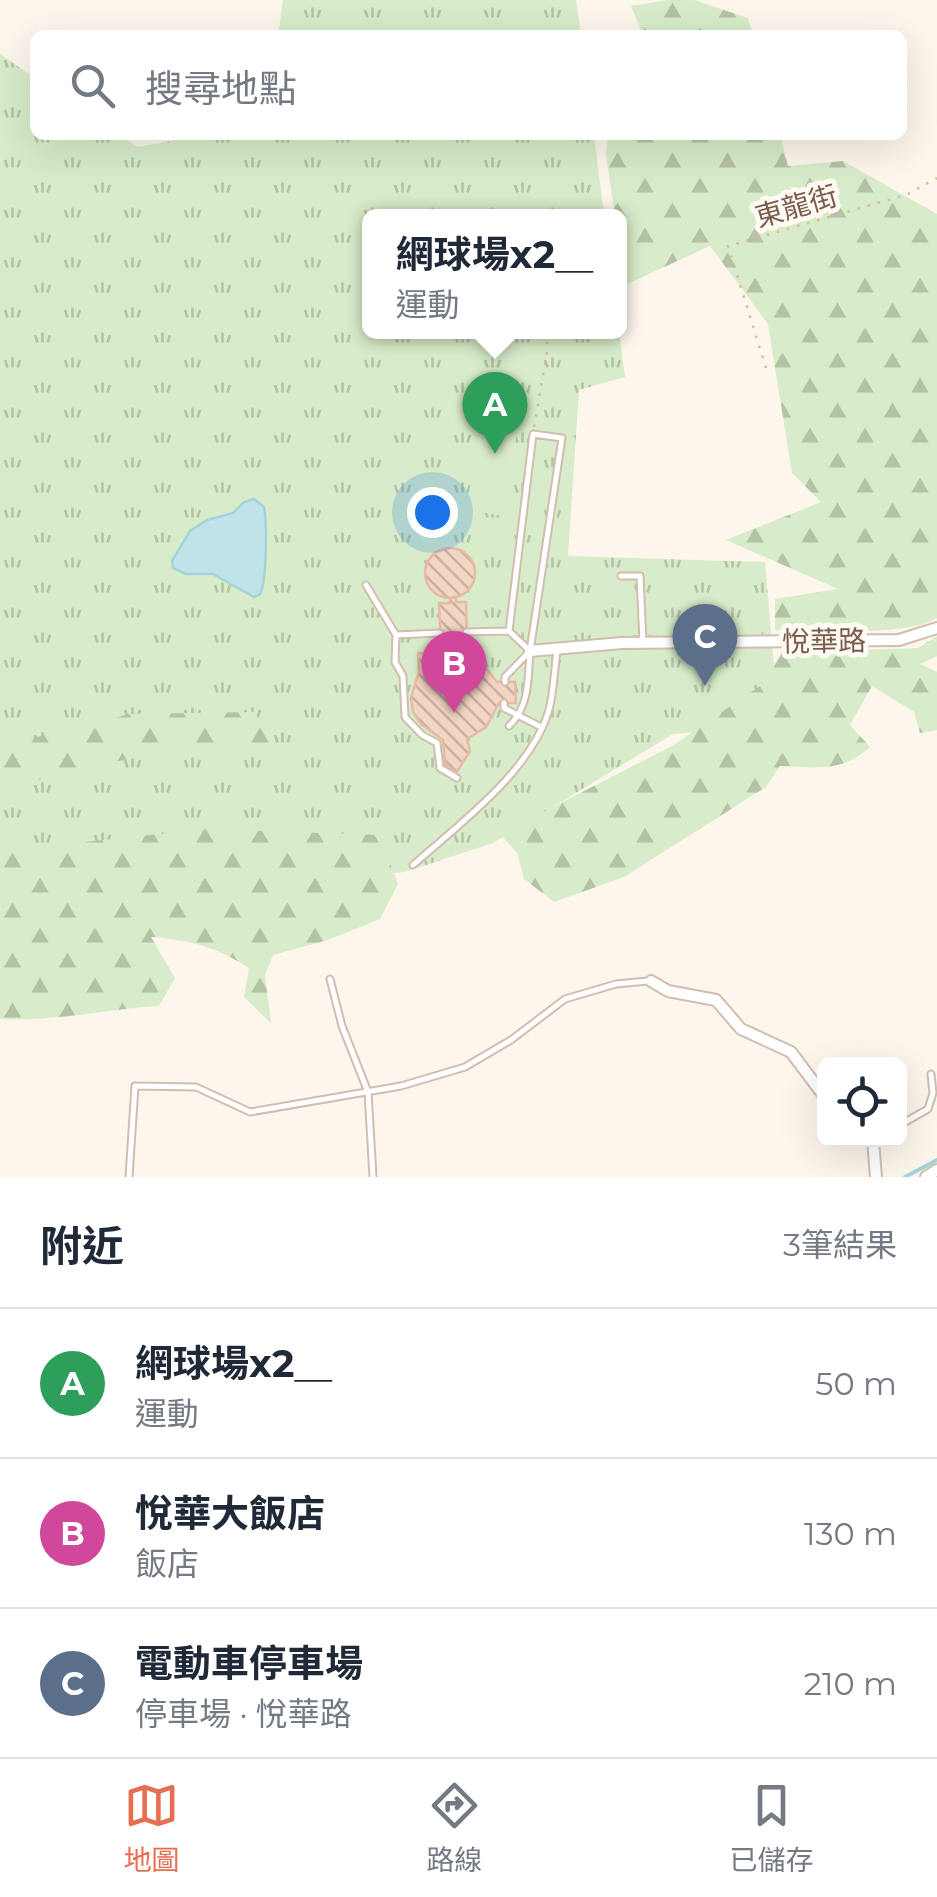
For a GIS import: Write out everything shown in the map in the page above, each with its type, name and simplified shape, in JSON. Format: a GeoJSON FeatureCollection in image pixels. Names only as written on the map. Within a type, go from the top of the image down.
{"type":"FeatureCollection","features":[{"type":"Feature","properties":{"kind":"street","name":"悅華路"},"geometry":{"type":"LineString","coordinates":[[530,651],[643,643],[898,640],[937,628]]}},
{"type":"Feature","properties":{"kind":"street"},"geometry":{"type":"LineString","coordinates":[[651,981],[668,991],[716,1000],[741,1029],[791,1052],[817,1087]]}},
{"type":"Feature","properties":{"kind":"street"},"geometry":{"type":"LineString","coordinates":[[874,1147],[876,1177]]}},
{"type":"Feature","properties":{"kind":"street"},"geometry":{"type":"LineString","coordinates":[[926,1177],[937,1170]]}},
{"type":"Feature","properties":{"kind":"lane"},"geometry":{"type":"LineString","coordinates":[[509,630],[533,434],[562,438],[525,702],[510,726]]}},
{"type":"Feature","properties":{"kind":"lane"},"geometry":{"type":"LineString","coordinates":[[622,576],[640,576],[643,643]]}},
{"type":"Feature","properties":{"kind":"lane"},"geometry":{"type":"LineString","coordinates":[[366,585],[396,635],[395,662],[402,676],[405,717],[422,735],[437,743],[440,768],[457,778]]}},
{"type":"Feature","properties":{"kind":"lane"},"geometry":{"type":"LineString","coordinates":[[466,632],[509,630],[530,651]]}},
{"type":"Feature","properties":{"kind":"lane"},"geometry":{"type":"LineString","coordinates":[[396,635],[440,633]]}},
{"type":"Feature","properties":{"kind":"lane"},"geometry":{"type":"LineString","coordinates":[[504,682],[504,677],[530,651]]}},
{"type":"Feature","properties":{"kind":"lane"},"geometry":{"type":"LineString","coordinates":[[413,865],[527,756],[548,714],[557,651]]}},
{"type":"Feature","properties":{"kind":"lane"},"geometry":{"type":"LineString","coordinates":[[504,703],[504,708],[542,726]]}},
{"type":"Feature","properties":{"kind":"lane"},"geometry":{"type":"LineString","coordinates":[[330,980],[342,1026],[368,1092],[373,1177]]}},
{"type":"Feature","properties":{"kind":"lane"},"geometry":{"type":"LineString","coordinates":[[129,1177],[136,1086],[196,1087],[250,1112],[401,1086],[465,1067],[511,1040],[565,1000],[616,984],[651,981]]}},
{"type":"Feature","properties":{"kind":"lane"},"geometry":{"type":"LineString","coordinates":[[907,1120],[928,1109],[933,1093],[932,1074]]}},
{"type":"Feature","properties":{"kind":"path","name":"東龍街"},"geometry":{"type":"LineString","coordinates":[[766,368],[728,246],[906,196],[937,178]]}},
{"type":"Feature","properties":{"kind":"path"},"geometry":{"type":"LineString","coordinates":[[533,434],[547,339]]}},
{"type":"Feature","properties":{"kind":"green space"},"geometry":{"type":"Polygon","coordinates":[[[283,0],[576,0],[580,30],[279,30],[283,0]]]}},
{"type":"Feature","properties":{"kind":"green space"},"geometry":{"type":"Polygon","coordinates":[[[694,0],[748,18],[752,30],[641,30],[631,6],[694,0]]]}},
{"type":"Feature","properties":{"kind":"green space"},"geometry":{"type":"Polygon","coordinates":[[[0,54],[30,75],[30,140],[127,140],[138,147],[177,140],[595,140],[603,209],[362,209],[362,339],[620,339],[625,377],[579,390],[568,556],[765,562],[779,725],[673,734],[493,843],[405,872],[0,905],[0,54]]]}},
{"type":"Feature","properties":{"kind":"green space"},"geometry":{"type":"Polygon","coordinates":[[[608,140],[781,140],[788,166],[843,161],[937,214],[937,618],[883,630],[775,630],[775,599],[838,589],[726,540],[821,502],[792,473],[768,324],[710,246],[627,284],[627,209],[614,209],[608,140]]]}},
{"type":"Feature","properties":{"kind":"green space"},"geometry":{"type":"Polygon","coordinates":[[[486,391],[523,398],[503,516],[466,510],[486,391]]]}},
{"type":"Feature","properties":{"kind":"green space"},"geometry":{"type":"Polygon","coordinates":[[[937,636],[937,656],[921,664],[937,672],[937,730],[920,733],[914,712],[872,686],[850,725],[870,747],[860,755],[828,767],[780,766],[766,787],[624,877],[554,902],[524,879],[517,853],[500,834],[672,746],[760,686],[782,652],[918,648],[937,636]]]}},
{"type":"Feature","properties":{"kind":"green space"},"geometry":{"type":"Polygon","coordinates":[[[255,712],[272,749],[213,744],[91,766],[0,790],[0,746],[130,714],[255,712]]]}},
{"type":"Feature","properties":{"kind":"green space"},"geometry":{"type":"Polygon","coordinates":[[[207,829],[379,835],[398,884],[380,919],[328,940],[273,955],[265,975],[271,1023],[244,997],[249,968],[203,946],[151,937],[175,978],[159,1006],[40,1019],[0,1019],[0,851],[207,829]]]}},
{"type":"Feature","properties":{"kind":"water"},"geometry":{"type":"Polygon","coordinates":[[[254,499],[264,507],[265,515],[265,565],[260,594],[254,597],[213,574],[186,574],[173,568],[172,561],[190,531],[207,520],[233,513],[244,502],[254,499]]]}},
{"type":"Feature","properties":{"kind":"building"},"geometry":{"type":"Polygon","coordinates":[[[450,548],[468,555],[475,573],[468,591],[450,598],[432,591],[425,573],[432,555],[450,548]]]}},
{"type":"Feature","properties":{"kind":"building"},"geometry":{"type":"Polygon","coordinates":[[[456,597],[456,602],[466,602],[467,648],[450,654],[450,649],[441,649],[439,603],[450,603],[450,598],[456,597]]]}},
{"type":"Feature","properties":{"kind":"building"},"geometry":{"type":"Polygon","coordinates":[[[418,653],[468,655],[481,662],[497,682],[515,682],[516,703],[499,703],[486,727],[467,739],[470,751],[456,773],[445,764],[443,740],[421,724],[413,712],[411,698],[419,671],[418,653]]]}},
{"type":"Feature","properties":{"kind":"waterway"},"geometry":{"type":"LineString","coordinates":[[905,1177],[937,1160]]}},
{"type":"Feature","properties":{"kind":"place","name":"網球場x2＿"},"geometry":{"type":"Point","coordinates":[495,454]}},
{"type":"Feature","properties":{"kind":"place","name":"電動車停車場"},"geometry":{"type":"Point","coordinates":[705,686]}},
{"type":"Feature","properties":{"kind":"place","name":"悅華大飯店"},"geometry":{"type":"Point","coordinates":[454,713]}}]}
